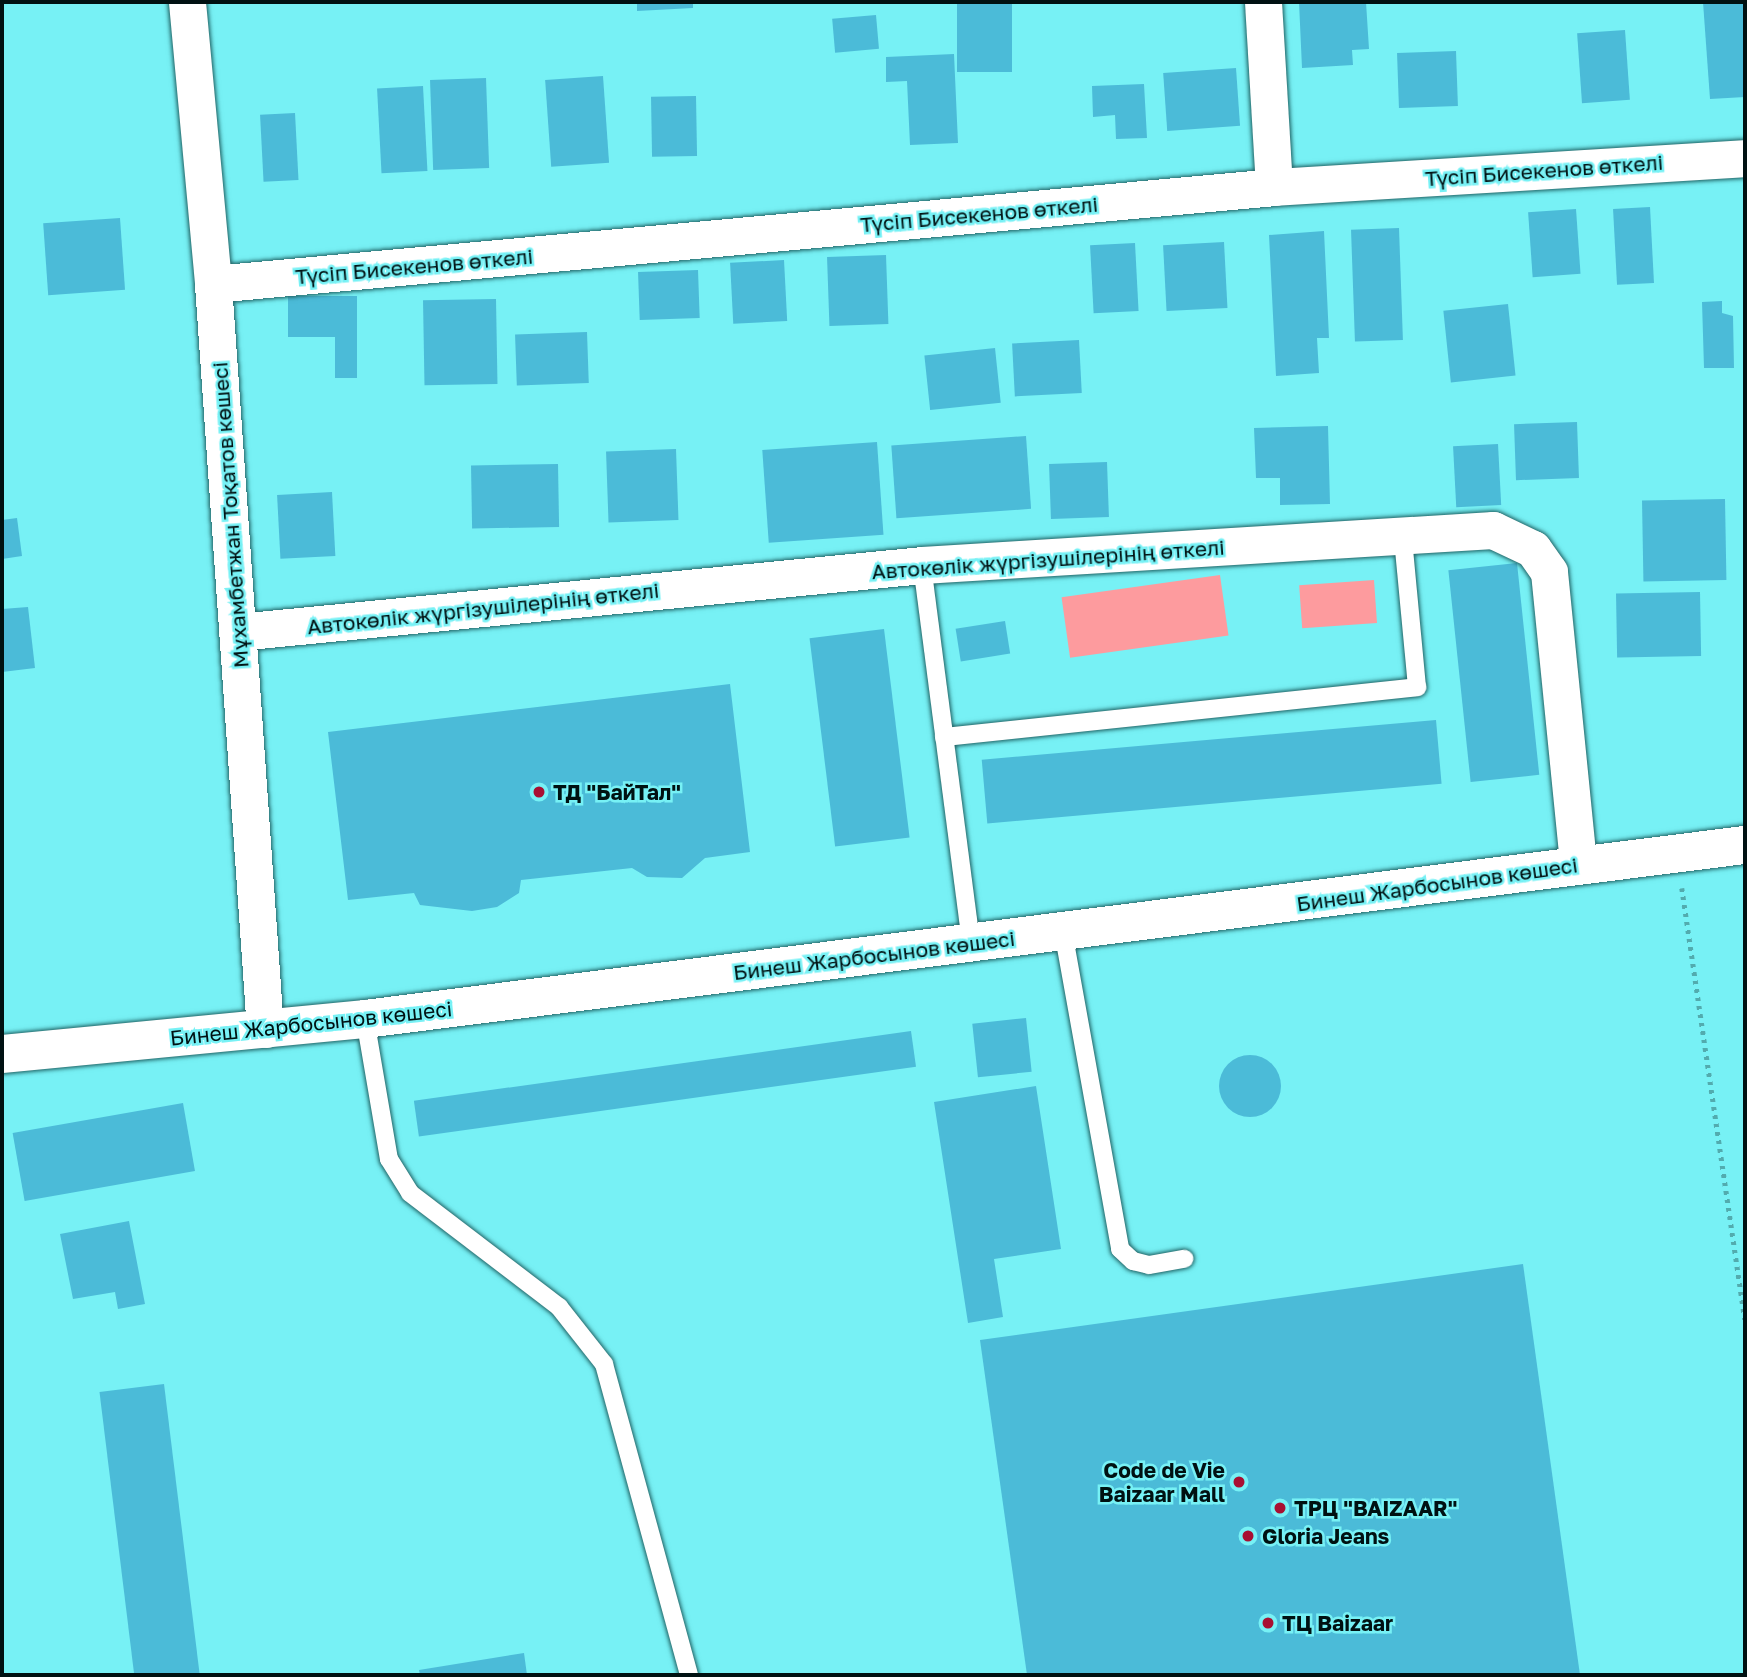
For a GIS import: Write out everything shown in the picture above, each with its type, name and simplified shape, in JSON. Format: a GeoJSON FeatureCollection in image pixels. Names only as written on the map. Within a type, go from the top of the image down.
{"type":"FeatureCollection","features":[{"type":"Feature","properties":{"kind":"street","name":"Мұхамбетжан Тоқатов көшесі"},"geometry":{"type":"LineString","coordinates":[[187,2],[213,284],[265,1029]]}},
{"type":"Feature","properties":{"kind":"street"},"geometry":{"type":"LineString","coordinates":[[1263,2],[1274,187]]}},
{"type":"Feature","properties":{"kind":"street","name":"Түсіп Бисекенов өткелі"},"geometry":{"type":"LineString","coordinates":[[213,284],[1274,187],[1745,158]]}},
{"type":"Feature","properties":{"kind":"street","name":"Автокөлік жүргізушілерінің өткелі"},"geometry":{"type":"LineString","coordinates":[[238,632],[922,565],[1403,538],[1493,530],[1533,549],[1549,572],[1578,865]]}},
{"type":"Feature","properties":{"kind":"street","name":"Бинеш Жарбосынов көшесі"},"geometry":{"type":"LineString","coordinates":[[2,1054],[365,1019],[1745,845]]}},
{"type":"Feature","properties":{"kind":"lane"},"geometry":{"type":"LineString","coordinates":[[944,737],[1417,687],[1403,538]]}},
{"type":"Feature","properties":{"kind":"lane"},"geometry":{"type":"LineString","coordinates":[[922,565],[971,943]]}},
{"type":"Feature","properties":{"kind":"lane"},"geometry":{"type":"LineString","coordinates":[[1063,931],[1121,1249],[1133,1261],[1149,1265],[1184,1259]]}},
{"type":"Feature","properties":{"kind":"lane"},"geometry":{"type":"LineString","coordinates":[[365,1019],[389,1159],[411,1193],[443,1223],[559,1307],[604,1364],[689,1675]]}},
{"type":"Feature","properties":{"kind":"path"},"geometry":{"type":"LineString","coordinates":[[1677,853],[1745,1319]]}},
{"type":"Feature","properties":{"kind":"shaded area"},"geometry":{"type":"Polygon","coordinates":[[[1220,575],[1228,635],[1070,658],[1062,597],[1220,575]]]}},
{"type":"Feature","properties":{"kind":"shaded area"},"geometry":{"type":"Polygon","coordinates":[[[1374,580],[1377,623],[1302,628],[1299,585],[1374,580]]]}},
{"type":"Feature","properties":{"kind":"building"},"geometry":{"type":"Polygon","coordinates":[[[637,2],[693,2],[693,8],[637,11],[637,2]]]}},
{"type":"Feature","properties":{"kind":"building"},"geometry":{"type":"Polygon","coordinates":[[[957,2],[1012,2],[1012,72],[957,72],[957,2]]]}},
{"type":"Feature","properties":{"kind":"building"},"geometry":{"type":"Polygon","coordinates":[[[1299,2],[1366,2],[1369,49],[1352,50],[1353,65],[1302,68],[1299,2]]]}},
{"type":"Feature","properties":{"kind":"building"},"geometry":{"type":"Polygon","coordinates":[[[1703,2],[1745,2],[1745,97],[1710,99],[1703,2]]]}},
{"type":"Feature","properties":{"kind":"building"},"geometry":{"type":"Polygon","coordinates":[[[876,15],[879,49],[835,53],[832,19],[876,15]]]}},
{"type":"Feature","properties":{"kind":"building"},"geometry":{"type":"Polygon","coordinates":[[[1625,30],[1630,100],[1582,103],[1577,33],[1625,30]]]}},
{"type":"Feature","properties":{"kind":"building"},"geometry":{"type":"Polygon","coordinates":[[[1456,51],[1458,106],[1399,108],[1397,53],[1456,51]]]}},
{"type":"Feature","properties":{"kind":"building"},"geometry":{"type":"Polygon","coordinates":[[[954,54],[958,143],[910,145],[907,81],[886,82],[886,57],[954,54]]]}},
{"type":"Feature","properties":{"kind":"building"},"geometry":{"type":"Polygon","coordinates":[[[1236,68],[1240,126],[1167,131],[1163,73],[1236,68]]]}},
{"type":"Feature","properties":{"kind":"building"},"geometry":{"type":"Polygon","coordinates":[[[603,76],[609,163],[551,167],[545,80],[603,76]]]}},
{"type":"Feature","properties":{"kind":"building"},"geometry":{"type":"Polygon","coordinates":[[[486,78],[489,168],[433,170],[430,80],[486,78]]]}},
{"type":"Feature","properties":{"kind":"building"},"geometry":{"type":"Polygon","coordinates":[[[1144,84],[1147,138],[1116,139],[1115,115],[1093,117],[1092,86],[1144,84]]]}},
{"type":"Feature","properties":{"kind":"building"},"geometry":{"type":"Polygon","coordinates":[[[423,86],[427,171],[382,173],[377,88],[423,86]]]}},
{"type":"Feature","properties":{"kind":"building"},"geometry":{"type":"Polygon","coordinates":[[[696,96],[697,156],[652,157],[651,97],[696,96]]]}},
{"type":"Feature","properties":{"kind":"building"},"geometry":{"type":"Polygon","coordinates":[[[295,113],[299,180],[264,182],[260,115],[295,113]]]}},
{"type":"Feature","properties":{"kind":"building"},"geometry":{"type":"Polygon","coordinates":[[[1650,207],[1654,283],[1617,285],[1613,209],[1650,207]]]}},
{"type":"Feature","properties":{"kind":"building"},"geometry":{"type":"Polygon","coordinates":[[[1576,209],[1581,274],[1533,277],[1528,212],[1576,209]]]}},
{"type":"Feature","properties":{"kind":"building"},"geometry":{"type":"Polygon","coordinates":[[[120,218],[125,290],[48,295],[43,223],[120,218]]]}},
{"type":"Feature","properties":{"kind":"building"},"geometry":{"type":"Polygon","coordinates":[[[1399,228],[1403,340],[1355,342],[1351,230],[1399,228]]]}},
{"type":"Feature","properties":{"kind":"building"},"geometry":{"type":"Polygon","coordinates":[[[1324,231],[1329,338],[1317,338],[1319,373],[1276,376],[1269,235],[1324,231]]]}},
{"type":"Feature","properties":{"kind":"building"},"geometry":{"type":"Polygon","coordinates":[[[1224,242],[1227,308],[1167,311],[1163,245],[1224,242]]]}},
{"type":"Feature","properties":{"kind":"building"},"geometry":{"type":"Polygon","coordinates":[[[1135,243],[1139,311],[1094,313],[1090,245],[1135,243]]]}},
{"type":"Feature","properties":{"kind":"building"},"geometry":{"type":"Polygon","coordinates":[[[886,255],[888,324],[829,326],[827,257],[886,255]]]}},
{"type":"Feature","properties":{"kind":"building"},"geometry":{"type":"Polygon","coordinates":[[[784,260],[787,321],[733,324],[730,263],[784,260]]]}},
{"type":"Feature","properties":{"kind":"building"},"geometry":{"type":"Polygon","coordinates":[[[698,270],[700,318],[640,320],[638,272],[698,270]]]}},
{"type":"Feature","properties":{"kind":"building"},"geometry":{"type":"Polygon","coordinates":[[[288,296],[357,296],[357,378],[335,378],[335,337],[288,337],[288,296]]]}},
{"type":"Feature","properties":{"kind":"building"},"geometry":{"type":"Polygon","coordinates":[[[496,299],[497,384],[424,385],[423,300],[496,299]]]}},
{"type":"Feature","properties":{"kind":"building"},"geometry":{"type":"Polygon","coordinates":[[[1722,301],[1722,313],[1733,316],[1734,368],[1704,368],[1702,302],[1722,301]]]}},
{"type":"Feature","properties":{"kind":"building"},"geometry":{"type":"Polygon","coordinates":[[[1508,304],[1516,376],[1451,382],[1443,311],[1508,304]]]}},
{"type":"Feature","properties":{"kind":"building"},"geometry":{"type":"Polygon","coordinates":[[[587,332],[589,383],[517,385],[515,335],[587,332]]]}},
{"type":"Feature","properties":{"kind":"building"},"geometry":{"type":"Polygon","coordinates":[[[1079,340],[1082,393],[1015,396],[1012,344],[1079,340]]]}},
{"type":"Feature","properties":{"kind":"building"},"geometry":{"type":"Polygon","coordinates":[[[995,348],[1001,403],[930,410],[924,355],[995,348]]]}},
{"type":"Feature","properties":{"kind":"building"},"geometry":{"type":"Polygon","coordinates":[[[1577,422],[1579,478],[1516,480],[1514,424],[1577,422]]]}},
{"type":"Feature","properties":{"kind":"building"},"geometry":{"type":"Polygon","coordinates":[[[1328,426],[1330,504],[1280,505],[1280,478],[1256,478],[1254,428],[1328,426]]]}},
{"type":"Feature","properties":{"kind":"building"},"geometry":{"type":"Polygon","coordinates":[[[1026,436],[1031,509],[896,518],[891,445],[1026,436]]]}},
{"type":"Feature","properties":{"kind":"building"},"geometry":{"type":"Polygon","coordinates":[[[877,442],[883,535],[769,543],[762,450],[877,442]]]}},
{"type":"Feature","properties":{"kind":"building"},"geometry":{"type":"Polygon","coordinates":[[[1498,444],[1501,505],[1456,507],[1453,446],[1498,444]]]}},
{"type":"Feature","properties":{"kind":"building"},"geometry":{"type":"Polygon","coordinates":[[[676,449],[678,520],[609,522],[606,451],[676,449]]]}},
{"type":"Feature","properties":{"kind":"building"},"geometry":{"type":"Polygon","coordinates":[[[1107,462],[1109,517],[1051,519],[1049,464],[1107,462]]]}},
{"type":"Feature","properties":{"kind":"building"},"geometry":{"type":"Polygon","coordinates":[[[558,464],[559,527],[472,529],[471,466],[558,464]]]}},
{"type":"Feature","properties":{"kind":"building"},"geometry":{"type":"Polygon","coordinates":[[[332,492],[335,556],[280,559],[277,495],[332,492]]]}},
{"type":"Feature","properties":{"kind":"building"},"geometry":{"type":"Polygon","coordinates":[[[1725,499],[1726,580],[1643,581],[1642,500],[1725,499]]]}},
{"type":"Feature","properties":{"kind":"building"},"geometry":{"type":"Polygon","coordinates":[[[17,518],[22,556],[2,559],[2,520],[17,518]]]}},
{"type":"Feature","properties":{"kind":"building"},"geometry":{"type":"Polygon","coordinates":[[[1517,563],[1539,775],[1471,782],[1448,570],[1517,563]]]}},
{"type":"Feature","properties":{"kind":"building"},"geometry":{"type":"Polygon","coordinates":[[[1700,592],[1701,656],[1617,657],[1616,593],[1700,592]]]}},
{"type":"Feature","properties":{"kind":"building"},"geometry":{"type":"Polygon","coordinates":[[[28,607],[35,668],[2,672],[2,609],[28,607]]]}},
{"type":"Feature","properties":{"kind":"building"},"geometry":{"type":"Polygon","coordinates":[[[1005,621],[1010,654],[961,661],[956,629],[1005,621]]]}},
{"type":"Feature","properties":{"kind":"building"},"geometry":{"type":"Polygon","coordinates":[[[884,629],[910,837],[835,847],[810,638],[884,629]]]}},
{"type":"Feature","properties":{"kind":"building","name":"ТД \"БайТал\""},"geometry":{"type":"Polygon","coordinates":[[[730,684],[750,852],[705,858],[682,878],[647,877],[632,868],[521,880],[519,893],[497,907],[472,911],[420,905],[414,893],[348,900],[328,732],[730,684]]]}},
{"type":"Feature","properties":{"kind":"building"},"geometry":{"type":"Polygon","coordinates":[[[1436,720],[1442,784],[987,823],[982,760],[1436,720]]]}},
{"type":"Feature","properties":{"kind":"building"},"geometry":{"type":"Polygon","coordinates":[[[1026,1018],[1032,1072],[978,1077],[972,1024],[1026,1018]]]}},
{"type":"Feature","properties":{"kind":"building"},"geometry":{"type":"Polygon","coordinates":[[[911,1031],[916,1067],[419,1137],[414,1101],[911,1031]]]}},
{"type":"Feature","properties":{"kind":"building"},"geometry":{"type":"Polygon","coordinates":[[[1250,1055],[1262,1057],[1272,1064],[1279,1074],[1279,1098],[1272,1108],[1262,1115],[1250,1117],[1238,1115],[1228,1108],[1221,1098],[1219,1086],[1221,1074],[1228,1064],[1238,1057],[1250,1055]]]}},
{"type":"Feature","properties":{"kind":"building"},"geometry":{"type":"Polygon","coordinates":[[[1036,1086],[1061,1249],[994,1259],[1003,1317],[968,1323],[934,1102],[1036,1086]]]}},
{"type":"Feature","properties":{"kind":"building"},"geometry":{"type":"Polygon","coordinates":[[[183,1103],[195,1171],[25,1201],[13,1133],[183,1103]]]}},
{"type":"Feature","properties":{"kind":"building"},"geometry":{"type":"Polygon","coordinates":[[[129,1221],[145,1304],[118,1309],[115,1292],[73,1299],[60,1234],[129,1221]]]}},
{"type":"Feature","properties":{"kind":"building","name":"ТРЦ \"BAIZAAR\""},"geometry":{"type":"Polygon","coordinates":[[[1523,1264],[1580,1675],[1027,1675],[980,1340],[1523,1264]]]}},
{"type":"Feature","properties":{"kind":"building"},"geometry":{"type":"Polygon","coordinates":[[[164,1384],[200,1675],[134,1675],[99,1392],[164,1384]]]}},
{"type":"Feature","properties":{"kind":"building"},"geometry":{"type":"Polygon","coordinates":[[[524,1653],[527,1675],[420,1675],[419,1670],[524,1653]]]}},
{"type":"Feature","properties":{"kind":"place","name":"ТД \"БайТал\""},"geometry":{"type":"Point","coordinates":[539,792]}},
{"type":"Feature","properties":{"kind":"place","name":"Code de Vie Baizaar Mall"},"geometry":{"type":"Point","coordinates":[1239,1482]}},
{"type":"Feature","properties":{"kind":"place","name":"ТРЦ \"BAIZAAR\""},"geometry":{"type":"Point","coordinates":[1280,1508]}},
{"type":"Feature","properties":{"kind":"place","name":"Gloria Jeans"},"geometry":{"type":"Point","coordinates":[1248,1536]}},
{"type":"Feature","properties":{"kind":"place","name":"ТЦ Baizaar"},"geometry":{"type":"Point","coordinates":[1268,1623]}}]}
